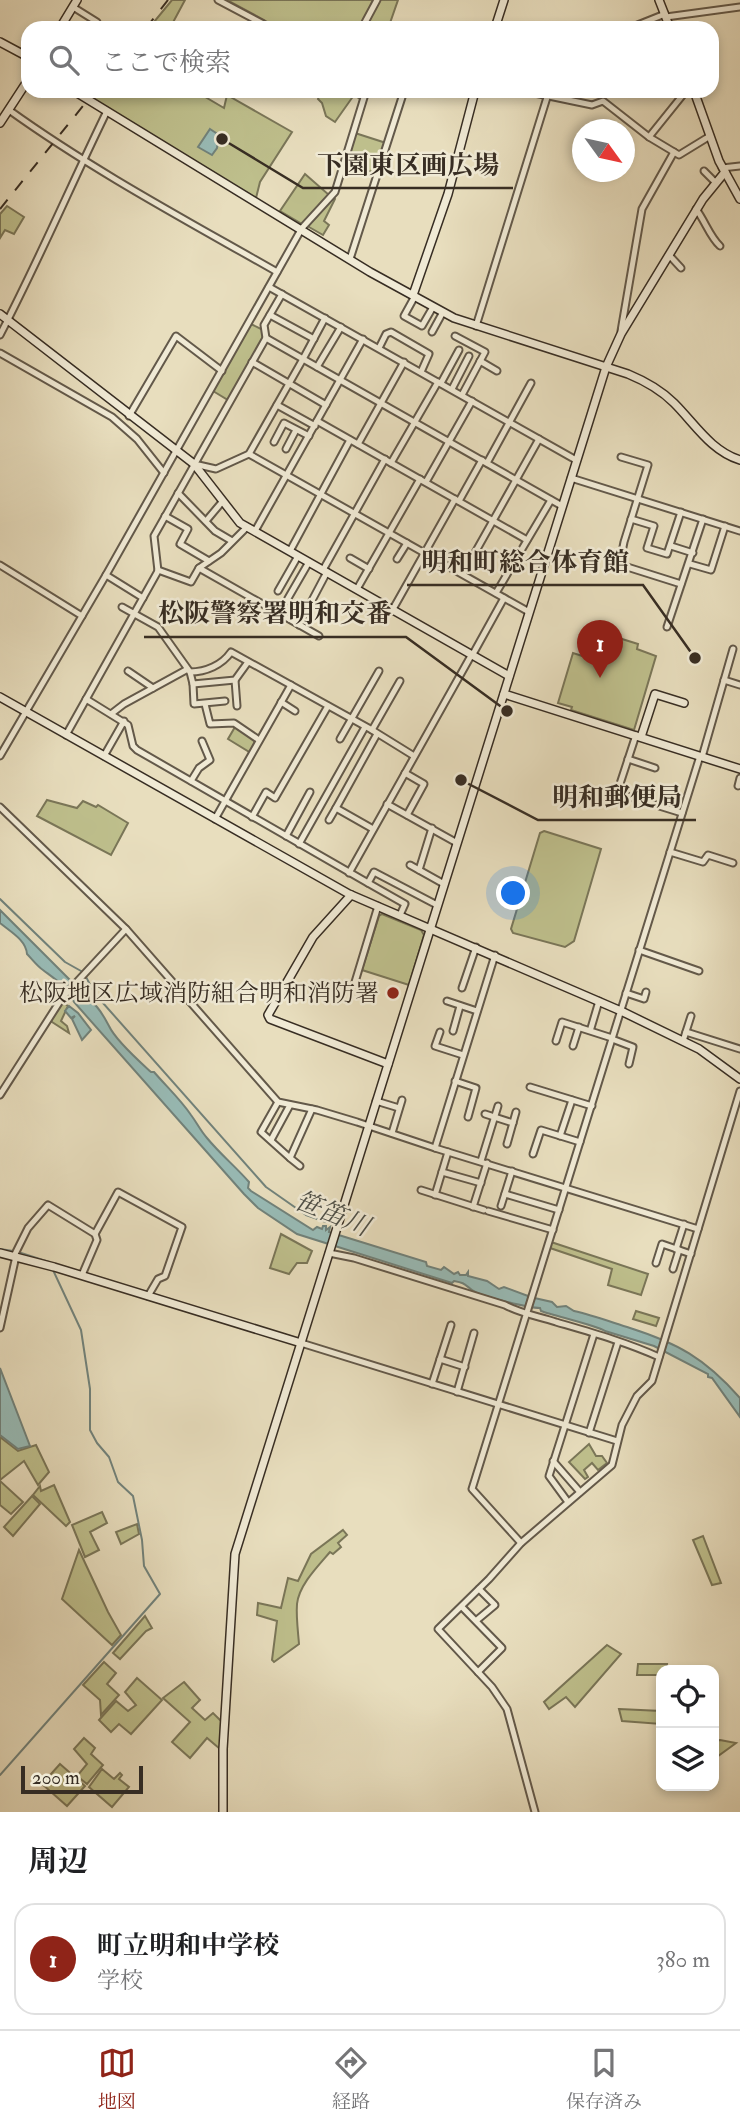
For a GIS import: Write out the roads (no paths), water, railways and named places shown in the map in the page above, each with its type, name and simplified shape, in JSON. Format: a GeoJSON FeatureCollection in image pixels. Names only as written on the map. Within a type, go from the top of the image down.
{"type":"FeatureCollection","features":[{"type":"Feature","properties":{"kind":"street"},"geometry":{"type":"LineString","coordinates":[[218,0],[258,21]]}},
{"type":"Feature","properties":{"kind":"street"},"geometry":{"type":"LineString","coordinates":[[366,21],[377,0]]}},
{"type":"Feature","properties":{"kind":"street"},"geometry":{"type":"LineString","coordinates":[[497,21],[504,0]]}},
{"type":"Feature","properties":{"kind":"street"},"geometry":{"type":"LineString","coordinates":[[659,0],[667,21]]}},
{"type":"Feature","properties":{"kind":"street"},"geometry":{"type":"LineString","coordinates":[[64,21],[75,3],[96,21]]}},
{"type":"Feature","properties":{"kind":"street"},"geometry":{"type":"LineString","coordinates":[[649,21],[665,15],[740,7]]}},
{"type":"Feature","properties":{"kind":"street"},"geometry":{"type":"LineString","coordinates":[[0,42],[21,53]]}},
{"type":"Feature","properties":{"kind":"street"},"geometry":{"type":"LineString","coordinates":[[0,122],[21,91]]}},
{"type":"Feature","properties":{"kind":"street"},"geometry":{"type":"LineString","coordinates":[[86,98],[181,158],[433,307],[477,326],[638,378],[658,389],[714,447],[740,460]]}},
{"type":"Feature","properties":{"kind":"street"},"geometry":{"type":"LineString","coordinates":[[0,755],[27,713],[302,228],[335,192],[364,98]]}},
{"type":"Feature","properties":{"kind":"street"},"geometry":{"type":"LineString","coordinates":[[350,259],[402,98]]}},
{"type":"Feature","properties":{"kind":"street"},"geometry":{"type":"LineString","coordinates":[[433,307],[422,326],[404,316],[414,296],[448,194],[473,98]]}},
{"type":"Feature","properties":{"kind":"street"},"geometry":{"type":"LineString","coordinates":[[477,326],[547,98]]}},
{"type":"Feature","properties":{"kind":"street"},"geometry":{"type":"LineString","coordinates":[[567,98],[592,105],[603,101],[649,137],[679,155],[710,136]]}},
{"type":"Feature","properties":{"kind":"street"},"geometry":{"type":"LineString","coordinates":[[649,137],[680,98]]}},
{"type":"Feature","properties":{"kind":"street"},"geometry":{"type":"LineString","coordinates":[[696,98],[724,170],[740,199]]}},
{"type":"Feature","properties":{"kind":"street"},"geometry":{"type":"LineString","coordinates":[[9,110],[162,209],[277,272]]}},
{"type":"Feature","properties":{"kind":"street"},"geometry":{"type":"LineString","coordinates":[[0,335],[68,198],[107,111]]}},
{"type":"Feature","properties":{"kind":"street"},"geometry":{"type":"LineString","coordinates":[[621,334],[642,209],[674,152]]}},
{"type":"Feature","properties":{"kind":"street"},"geometry":{"type":"LineString","coordinates":[[223,1812],[223,1749],[235,1554],[576,460],[606,367],[621,334],[696,209],[724,170],[740,166]]}},
{"type":"Feature","properties":{"kind":"street"},"geometry":{"type":"LineString","coordinates":[[704,171],[716,183]]}},
{"type":"Feature","properties":{"kind":"street"},"geometry":{"type":"LineString","coordinates":[[696,209],[720,246]]}},
{"type":"Feature","properties":{"kind":"street"},"geometry":{"type":"LineString","coordinates":[[669,255],[681,268]]}},
{"type":"Feature","properties":{"kind":"street"},"geometry":{"type":"LineString","coordinates":[[269,287],[576,460]]}},
{"type":"Feature","properties":{"kind":"street"},"geometry":{"type":"LineString","coordinates":[[66,734],[158,570],[154,536],[266,338],[264,325],[282,294]]}},
{"type":"Feature","properties":{"kind":"street"},"geometry":{"type":"LineString","coordinates":[[432,332],[443,312]]}},
{"type":"Feature","properties":{"kind":"street"},"geometry":{"type":"LineString","coordinates":[[0,314],[194,464],[237,520],[509,676]]}},
{"type":"Feature","properties":{"kind":"street"},"geometry":{"type":"LineString","coordinates":[[270,315],[314,339]]}},
{"type":"Feature","properties":{"kind":"street"},"geometry":{"type":"LineString","coordinates":[[194,464],[216,469],[249,454],[326,318]]}},
{"type":"Feature","properties":{"kind":"street"},"geometry":{"type":"LineString","coordinates":[[317,367],[341,327]]}},
{"type":"Feature","properties":{"kind":"street"},"geometry":{"type":"LineString","coordinates":[[379,348],[391,332],[429,354],[421,372]]}},
{"type":"Feature","properties":{"kind":"street"},"geometry":{"type":"LineString","coordinates":[[129,415],[176,336],[222,371]]}},
{"type":"Feature","properties":{"kind":"street"},"geometry":{"type":"LineString","coordinates":[[455,336],[485,352],[462,395]]}},
{"type":"Feature","properties":{"kind":"street"},"geometry":{"type":"LineString","coordinates":[[266,338],[562,506]]}},
{"type":"Feature","properties":{"kind":"street"},"geometry":{"type":"LineString","coordinates":[[158,570],[191,582],[199,568],[251,529],[286,475],[363,340]]}},
{"type":"Feature","properties":{"kind":"street"},"geometry":{"type":"LineString","coordinates":[[299,625],[355,513],[459,350]]}},
{"type":"Feature","properties":{"kind":"street"},"geometry":{"type":"LineString","coordinates":[[0,353],[110,415],[137,439],[164,473]]}},
{"type":"Feature","properties":{"kind":"street"},"geometry":{"type":"LineString","coordinates":[[452,389],[469,356]]}},
{"type":"Feature","properties":{"kind":"street"},"geometry":{"type":"LineString","coordinates":[[480,361],[497,371]]}},
{"type":"Feature","properties":{"kind":"street"},"geometry":{"type":"LineString","coordinates":[[252,362],[326,405]]}},
{"type":"Feature","properties":{"kind":"street"},"geometry":{"type":"LineString","coordinates":[[358,444],[404,362]]}},
{"type":"Feature","properties":{"kind":"street"},"geometry":{"type":"LineString","coordinates":[[393,609],[457,500],[510,422],[531,383]]}},
{"type":"Feature","properties":{"kind":"street"},"geometry":{"type":"LineString","coordinates":[[357,589],[472,401]]}},
{"type":"Feature","properties":{"kind":"street"},"geometry":{"type":"LineString","coordinates":[[277,405],[351,440],[527,540]]}},
{"type":"Feature","properties":{"kind":"street"},"geometry":{"type":"LineString","coordinates":[[274,442],[284,423],[309,436]]}},
{"type":"Feature","properties":{"kind":"street"},"geometry":{"type":"LineString","coordinates":[[285,449],[296,430]]}},
{"type":"Feature","properties":{"kind":"street"},"geometry":{"type":"LineString","coordinates":[[463,575],[539,439]]}},
{"type":"Feature","properties":{"kind":"street"},"geometry":{"type":"LineString","coordinates":[[290,551],[351,440]]}},
{"type":"Feature","properties":{"kind":"street"},"geometry":{"type":"LineString","coordinates":[[249,454],[529,612]]}},
{"type":"Feature","properties":{"kind":"street"},"geometry":{"type":"LineString","coordinates":[[621,457],[648,465],[620,562],[624,566],[681,584]]}},
{"type":"Feature","properties":{"kind":"street"},"geometry":{"type":"LineString","coordinates":[[571,478],[740,531]]}},
{"type":"Feature","properties":{"kind":"street"},"geometry":{"type":"LineString","coordinates":[[178,493],[215,531],[232,541]]}},
{"type":"Feature","properties":{"kind":"street"},"geometry":{"type":"LineString","coordinates":[[496,593],[551,500]]}},
{"type":"Feature","properties":{"kind":"street"},"geometry":{"type":"LineString","coordinates":[[206,521],[222,502]]}},
{"type":"Feature","properties":{"kind":"street"},"geometry":{"type":"LineString","coordinates":[[631,520],[654,526],[647,548],[667,554],[681,512]]}},
{"type":"Feature","properties":{"kind":"street"},"geometry":{"type":"LineString","coordinates":[[165,516],[188,529],[180,544],[209,561]]}},
{"type":"Feature","properties":{"kind":"street"},"geometry":{"type":"LineString","coordinates":[[667,627],[703,519]]}},
{"type":"Feature","properties":{"kind":"street"},"geometry":{"type":"LineString","coordinates":[[690,564],[711,570],[725,526]]}},
{"type":"Feature","properties":{"kind":"street"},"geometry":{"type":"LineString","coordinates":[[397,559],[407,543]]}},
{"type":"Feature","properties":{"kind":"street"},"geometry":{"type":"LineString","coordinates":[[671,546],[693,553]]}},
{"type":"Feature","properties":{"kind":"street"},"geometry":{"type":"LineString","coordinates":[[278,591],[298,556]]}},
{"type":"Feature","properties":{"kind":"street"},"geometry":{"type":"LineString","coordinates":[[350,558],[369,569]]}},
{"type":"Feature","properties":{"kind":"street"},"geometry":{"type":"LineString","coordinates":[[287,600],[309,562]]}},
{"type":"Feature","properties":{"kind":"street"},"geometry":{"type":"LineString","coordinates":[[0,565],[82,616]]}},
{"type":"Feature","properties":{"kind":"street"},"geometry":{"type":"LineString","coordinates":[[199,568],[319,636]]}},
{"type":"Feature","properties":{"kind":"street"},"geometry":{"type":"LineString","coordinates":[[106,575],[143,598]]}},
{"type":"Feature","properties":{"kind":"street"},"geometry":{"type":"LineString","coordinates":[[349,873],[504,598]]}},
{"type":"Feature","properties":{"kind":"street"},"geometry":{"type":"LineString","coordinates":[[122,607],[158,627],[173,645],[193,684],[194,704],[225,701]]}},
{"type":"Feature","properties":{"kind":"street"},"geometry":{"type":"LineString","coordinates":[[521,1543],[472,1489],[733,649]]}},
{"type":"Feature","properties":{"kind":"street"},"geometry":{"type":"LineString","coordinates":[[111,714],[153,688],[188,671],[202,672],[226,660],[231,652],[414,756]]}},
{"type":"Feature","properties":{"kind":"street"},"geometry":{"type":"LineString","coordinates":[[237,706],[235,680],[248,662]]}},
{"type":"Feature","properties":{"kind":"street"},"geometry":{"type":"LineString","coordinates":[[128,671],[153,688]]}},
{"type":"Feature","properties":{"kind":"street"},"geometry":{"type":"LineString","coordinates":[[340,739],[379,671]]}},
{"type":"Feature","properties":{"kind":"street"},"geometry":{"type":"LineString","coordinates":[[193,684],[235,680]]}},
{"type":"Feature","properties":{"kind":"street"},"geometry":{"type":"LineString","coordinates":[[724,680],[740,685]]}},
{"type":"Feature","properties":{"kind":"street"},"geometry":{"type":"LineString","coordinates":[[329,820],[400,681]]}},
{"type":"Feature","properties":{"kind":"street"},"geometry":{"type":"LineString","coordinates":[[215,819],[292,685]]}},
{"type":"Feature","properties":{"kind":"street"},"geometry":{"type":"LineString","coordinates":[[504,694],[740,769]]}},
{"type":"Feature","properties":{"kind":"street"},"geometry":{"type":"LineString","coordinates":[[682,814],[617,793],[655,694],[684,703]]}},
{"type":"Feature","properties":{"kind":"street"},"geometry":{"type":"LineString","coordinates":[[0,697],[351,895],[621,1011],[709,1056],[740,1079]]}},
{"type":"Feature","properties":{"kind":"street"},"geometry":{"type":"LineString","coordinates":[[86,699],[124,722],[137,750],[405,904],[400,915]]}},
{"type":"Feature","properties":{"kind":"street"},"geometry":{"type":"LineString","coordinates":[[281,702],[295,711]]}},
{"type":"Feature","properties":{"kind":"street"},"geometry":{"type":"LineString","coordinates":[[205,704],[210,724],[234,723],[259,740]]}},
{"type":"Feature","properties":{"kind":"street"},"geometry":{"type":"LineString","coordinates":[[252,817],[266,792],[275,798],[328,706]]}},
{"type":"Feature","properties":{"kind":"street"},"geometry":{"type":"LineString","coordinates":[[104,756],[124,722]]}},
{"type":"Feature","properties":{"kind":"street"},"geometry":{"type":"LineString","coordinates":[[299,844],[365,727]]}},
{"type":"Feature","properties":{"kind":"street"},"geometry":{"type":"LineString","coordinates":[[191,781],[199,768],[210,760],[202,741]]}},
{"type":"Feature","properties":{"kind":"street"},"geometry":{"type":"LineString","coordinates":[[628,760],[655,768]]}},
{"type":"Feature","properties":{"kind":"street"},"geometry":{"type":"LineString","coordinates":[[405,773],[424,784],[407,815]]}},
{"type":"Feature","properties":{"kind":"street"},"geometry":{"type":"LineString","coordinates":[[737,786],[740,778]]}},
{"type":"Feature","properties":{"kind":"street"},"geometry":{"type":"LineString","coordinates":[[286,836],[310,792]]}},
{"type":"Feature","properties":{"kind":"street"},"geometry":{"type":"LineString","coordinates":[[387,804],[457,843]]}},
{"type":"Feature","properties":{"kind":"street"},"geometry":{"type":"LineString","coordinates":[[0,807],[126,929],[278,1102],[312,1109],[392,1133],[698,1229]]}},
{"type":"Feature","properties":{"kind":"street"},"geometry":{"type":"LineString","coordinates":[[336,808],[373,829]]}},
{"type":"Feature","properties":{"kind":"street"},"geometry":{"type":"LineString","coordinates":[[419,870],[432,828]]}},
{"type":"Feature","properties":{"kind":"street"},"geometry":{"type":"LineString","coordinates":[[670,852],[703,862],[708,855],[733,863]]}},
{"type":"Feature","properties":{"kind":"street"},"geometry":{"type":"LineString","coordinates":[[410,865],[444,884]]}},
{"type":"Feature","properties":{"kind":"street"},"geometry":{"type":"LineString","coordinates":[[368,883],[374,872],[437,905]]}},
{"type":"Feature","properties":{"kind":"street"},"geometry":{"type":"LineString","coordinates":[[351,895],[313,937],[268,1015],[270,1019],[388,1064]]}},
{"type":"Feature","properties":{"kind":"street"},"geometry":{"type":"LineString","coordinates":[[355,982],[379,906]]}},
{"type":"Feature","properties":{"kind":"street"},"geometry":{"type":"LineString","coordinates":[[0,1095],[62,997],[126,929]]}},
{"type":"Feature","properties":{"kind":"street"},"geometry":{"type":"LineString","coordinates":[[462,988],[476,947]]}},
{"type":"Feature","properties":{"kind":"street"},"geometry":{"type":"LineString","coordinates":[[639,950],[699,971]]}},
{"type":"Feature","properties":{"kind":"street"},"geometry":{"type":"LineString","coordinates":[[435,1148],[495,955]]}},
{"type":"Feature","properties":{"kind":"street"},"geometry":{"type":"LineString","coordinates":[[626,993],[644,999],[646,992]]}},
{"type":"Feature","properties":{"kind":"street"},"geometry":{"type":"LineString","coordinates":[[447,1001],[477,1011]]}},
{"type":"Feature","properties":{"kind":"street"},"geometry":{"type":"LineString","coordinates":[[591,1028],[599,1001]]}},
{"type":"Feature","properties":{"kind":"street"},"geometry":{"type":"LineString","coordinates":[[453,1031],[460,1006]]}},
{"type":"Feature","properties":{"kind":"street"},"geometry":{"type":"LineString","coordinates":[[682,1041],[691,1016]]}},
{"type":"Feature","properties":{"kind":"street"},"geometry":{"type":"LineString","coordinates":[[556,1041],[562,1022],[579,1027],[634,1047],[629,1064]]}},
{"type":"Feature","properties":{"kind":"street"},"geometry":{"type":"LineString","coordinates":[[573,1046],[579,1027]]}},
{"type":"Feature","properties":{"kind":"street"},"geometry":{"type":"LineString","coordinates":[[686,1031],[740,1049]]}},
{"type":"Feature","properties":{"kind":"street"},"geometry":{"type":"LineString","coordinates":[[440,1032],[435,1046],[463,1055]]}},
{"type":"Feature","properties":{"kind":"street"},"geometry":{"type":"LineString","coordinates":[[456,1081],[476,1087],[468,1117]]}},
{"type":"Feature","properties":{"kind":"street"},"geometry":{"type":"LineString","coordinates":[[530,1087],[592,1106]]}},
{"type":"Feature","properties":{"kind":"street"},"geometry":{"type":"LineString","coordinates":[[535,1812],[507,1709],[492,1687],[438,1629],[480,1589],[521,1543],[612,1465],[622,1424],[637,1396],[652,1381],[740,1091]]}},
{"type":"Feature","properties":{"kind":"street"},"geometry":{"type":"LineString","coordinates":[[392,1133],[402,1100]]}},
{"type":"Feature","properties":{"kind":"street"},"geometry":{"type":"LineString","coordinates":[[560,1136],[572,1100]]}},
{"type":"Feature","properties":{"kind":"street"},"geometry":{"type":"LineString","coordinates":[[376,1101],[400,1108]]}},
{"type":"Feature","properties":{"kind":"street"},"geometry":{"type":"LineString","coordinates":[[278,1102],[261,1132],[300,1166]]}},
{"type":"Feature","properties":{"kind":"street"},"geometry":{"type":"LineString","coordinates":[[271,1140],[290,1105]]}},
{"type":"Feature","properties":{"kind":"street"},"geometry":{"type":"LineString","coordinates":[[473,1207],[498,1107]]}},
{"type":"Feature","properties":{"kind":"street"},"geometry":{"type":"LineString","coordinates":[[290,1158],[312,1109]]}},
{"type":"Feature","properties":{"kind":"street"},"geometry":{"type":"LineString","coordinates":[[507,1144],[516,1112]]}},
{"type":"Feature","properties":{"kind":"street"},"geometry":{"type":"LineString","coordinates":[[485,1114],[513,1123]]}},
{"type":"Feature","properties":{"kind":"street"},"geometry":{"type":"LineString","coordinates":[[533,1154],[541,1130],[580,1142]]}},
{"type":"Feature","properties":{"kind":"street"},"geometry":{"type":"LineString","coordinates":[[435,1195],[448,1152]]}},
{"type":"Feature","properties":{"kind":"street"},"geometry":{"type":"LineString","coordinates":[[501,1206],[512,1171]]}},
{"type":"Feature","properties":{"kind":"street"},"geometry":{"type":"LineString","coordinates":[[442,1172],[481,1183]]}},
{"type":"Feature","properties":{"kind":"street"},"geometry":{"type":"LineString","coordinates":[[421,1191],[553,1230]]}},
{"type":"Feature","properties":{"kind":"street"},"geometry":{"type":"LineString","coordinates":[[95,1234],[118,1192],[182,1227],[164,1276],[158,1279],[148,1296]]}},
{"type":"Feature","properties":{"kind":"street"},"geometry":{"type":"LineString","coordinates":[[505,1194],[559,1210]]}},
{"type":"Feature","properties":{"kind":"street"},"geometry":{"type":"LineString","coordinates":[[0,1328],[15,1254],[28,1228],[48,1205],[95,1234],[97,1240],[82,1275]]}},
{"type":"Feature","properties":{"kind":"street"},"geometry":{"type":"LineString","coordinates":[[673,1269],[684,1224]]}},
{"type":"Feature","properties":{"kind":"street"},"geometry":{"type":"LineString","coordinates":[[656,1263],[662,1244],[691,1254]]}},
{"type":"Feature","properties":{"kind":"street"},"geometry":{"type":"LineString","coordinates":[[0,1253],[15,1254],[617,1441]]}},
{"type":"Feature","properties":{"kind":"street"},"geometry":{"type":"LineString","coordinates":[[329,1253],[354,1258],[505,1305],[527,1315],[594,1334],[659,1357]]}},
{"type":"Feature","properties":{"kind":"street"},"geometry":{"type":"LineString","coordinates":[[432,1384],[451,1325]]}},
{"type":"Feature","properties":{"kind":"street"},"geometry":{"type":"LineString","coordinates":[[457,1392],[474,1333]]}},
{"type":"Feature","properties":{"kind":"street"},"geometry":{"type":"LineString","coordinates":[[568,1502],[549,1480],[594,1334]]}},
{"type":"Feature","properties":{"kind":"street"},"geometry":{"type":"LineString","coordinates":[[589,1433],[618,1342]]}},
{"type":"Feature","properties":{"kind":"street"},"geometry":{"type":"LineString","coordinates":[[440,1359],[465,1367]]}},
{"type":"Feature","properties":{"kind":"street"},"geometry":{"type":"LineString","coordinates":[[553,1461],[580,1492]]}},
{"type":"Feature","properties":{"kind":"street"},"geometry":{"type":"LineString","coordinates":[[477,1620],[495,1605],[480,1589]]}},
{"type":"Feature","properties":{"kind":"street"},"geometry":{"type":"LineString","coordinates":[[462,1606],[502,1648],[478,1671]]}},
{"type":"Feature","properties":{"kind":"water"},"geometry":{"type":"Polygon","coordinates":[[[210,129],[219,135],[217,148],[212,155],[198,147],[210,129]]]}},
{"type":"Feature","properties":{"kind":"water"},"geometry":{"type":"Polygon","coordinates":[[[0,910],[97,1007],[117,1038],[178,1098],[207,1138],[249,1182],[248,1188],[251,1191],[313,1230],[326,1226],[326,1230],[330,1227],[329,1232],[426,1262],[427,1266],[441,1270],[444,1267],[460,1275],[466,1275],[468,1272],[468,1276],[487,1281],[499,1289],[504,1287],[528,1296],[531,1292],[530,1297],[552,1302],[557,1307],[566,1306],[676,1346],[715,1372],[740,1398],[740,1417],[708,1374],[654,1346],[541,1311],[540,1308],[484,1295],[460,1282],[452,1283],[297,1234],[258,1208],[74,1002],[65,988],[27,954],[21,940],[0,923],[0,910]]]}},
{"type":"Feature","properties":{"kind":"water"},"geometry":{"type":"Polygon","coordinates":[[[69,1006],[91,1030],[82,1040],[72,1019],[75,1016],[71,1018],[65,1011],[69,1006]]]}},
{"type":"Feature","properties":{"kind":"water"},"geometry":{"type":"Polygon","coordinates":[[[0,1368],[30,1446],[18,1449],[0,1435],[0,1368]]]}},
{"type":"Feature","properties":{"kind":"waterway"},"geometry":{"type":"LineString","coordinates":[[0,899],[65,962],[81,971]]}},
{"type":"Feature","properties":{"kind":"waterway","name":"笹笛川"},"geometry":{"type":"LineString","coordinates":[[86,977],[95,994],[266,1187],[306,1215],[326,1222]]}},
{"type":"Feature","properties":{"kind":"waterway"},"geometry":{"type":"LineString","coordinates":[[0,1249],[13,1251]]}},
{"type":"Feature","properties":{"kind":"waterway"},"geometry":{"type":"LineString","coordinates":[[18,1252],[49,1262]]}},
{"type":"Feature","properties":{"kind":"waterway"},"geometry":{"type":"LineString","coordinates":[[0,1775],[160,1594],[144,1566],[133,1496],[118,1482],[109,1457],[90,1430],[90,1389],[81,1330],[53,1270]]}},
{"type":"Feature","properties":{"kind":"railway"},"geometry":{"type":"LineString","coordinates":[[152,21],[168,0]]}},
{"type":"Feature","properties":{"kind":"railway"},"geometry":{"type":"LineString","coordinates":[[0,209],[89,98]]}},
{"type":"Feature","properties":{"kind":"place","name":"下園東区画広場"},"geometry":{"type":"Point","coordinates":[222,139]}},
{"type":"Feature","properties":{"kind":"place","name":"明和町総合体育館"},"geometry":{"type":"Point","coordinates":[695,658]}},
{"type":"Feature","properties":{"kind":"place","name":"町立明和中学校"},"geometry":{"type":"Point","coordinates":[600,678]}},
{"type":"Feature","properties":{"kind":"place","name":"松阪警察署明和交番"},"geometry":{"type":"Point","coordinates":[507,711]}},
{"type":"Feature","properties":{"kind":"place","name":"明和郵便局"},"geometry":{"type":"Point","coordinates":[461,780]}},
{"type":"Feature","properties":{"kind":"place","name":"松阪地区広域消防組合明和消防署"},"geometry":{"type":"Point","coordinates":[393,993]}}]}
